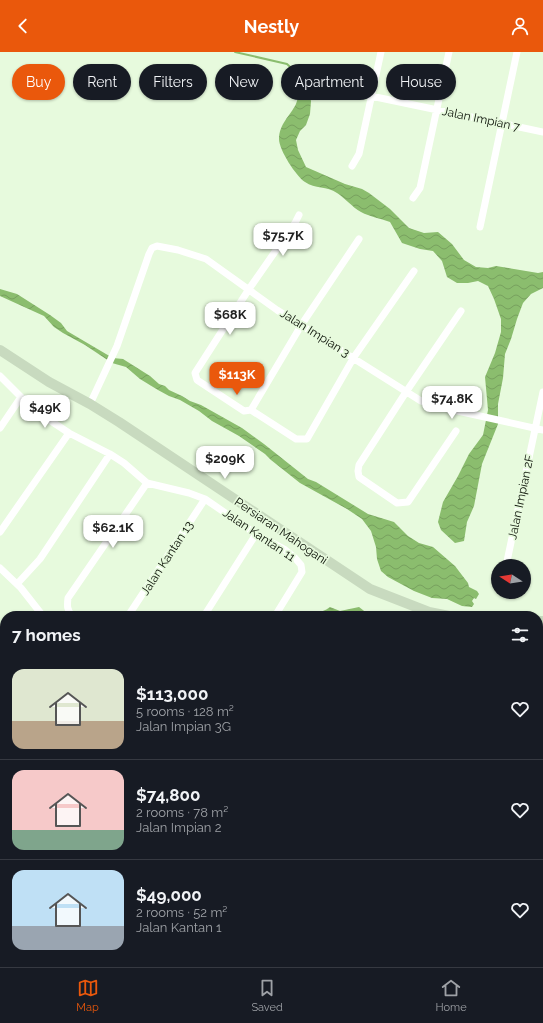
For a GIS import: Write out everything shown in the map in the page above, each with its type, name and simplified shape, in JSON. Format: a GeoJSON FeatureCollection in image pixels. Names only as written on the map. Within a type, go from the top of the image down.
{"type":"FeatureCollection","features":[{"type":"Feature","properties":{"kind":"main road","name":"Persiaran Mahogani"},"geometry":{"type":"LineString","coordinates":[[0,350],[49,382],[90,404],[119,422],[370,589],[426,611]]}},
{"type":"Feature","properties":{"kind":"street"},"geometry":{"type":"LineString","coordinates":[[378,67],[381,52]]}},
{"type":"Feature","properties":{"kind":"street"},"geometry":{"type":"LineString","coordinates":[[413,198],[420,188],[449,52]]}},
{"type":"Feature","properties":{"kind":"street"},"geometry":{"type":"LineString","coordinates":[[480,227],[517,52]]}},
{"type":"Feature","properties":{"kind":"street","name":"Jalan Impian 7"},"geometry":{"type":"LineString","coordinates":[[378,97],[543,132]]}},
{"type":"Feature","properties":{"kind":"street"},"geometry":{"type":"LineString","coordinates":[[352,166],[359,154],[371,100]]}},
{"type":"Feature","properties":{"kind":"street"},"geometry":{"type":"LineString","coordinates":[[298,215],[295,224],[249,289],[195,373],[196,380],[220,396],[244,411],[251,410],[296,439],[307,439],[354,357],[414,271]]}},
{"type":"Feature","properties":{"kind":"street"},"geometry":{"type":"LineString","coordinates":[[251,410],[302,324],[359,239]]}},
{"type":"Feature","properties":{"kind":"street","name":"Jalan Impian 3"},"geometry":{"type":"LineString","coordinates":[[90,404],[117,346],[149,254],[154,246],[178,250],[206,259],[278,310],[421,401],[474,416],[543,430]]}},
{"type":"Feature","properties":{"kind":"street"},"geometry":{"type":"LineString","coordinates":[[456,431],[408,502],[397,503],[359,477],[359,465],[461,311]]}},
{"type":"Feature","properties":{"kind":"street","name":"Jalan Kantan 11"},"geometry":{"type":"LineString","coordinates":[[0,376],[39,413],[69,433],[124,463],[147,483],[189,493],[205,499],[256,534],[284,549],[295,558],[301,565],[302,572],[278,611]]}},
{"type":"Feature","properties":{"kind":"street","name":"Jalan Impian 2F"},"geometry":{"type":"LineString","coordinates":[[507,559],[543,392]]}},
{"type":"Feature","properties":{"kind":"street"},"geometry":{"type":"LineString","coordinates":[[0,428],[21,397]]}},
{"type":"Feature","properties":{"kind":"street"},"geometry":{"type":"LineString","coordinates":[[0,532],[69,433]]}},
{"type":"Feature","properties":{"kind":"street"},"geometry":{"type":"LineString","coordinates":[[17,584],[40,559],[110,454]]}},
{"type":"Feature","properties":{"kind":"street"},"geometry":{"type":"LineString","coordinates":[[68,611],[68,598],[147,483]]}},
{"type":"Feature","properties":{"kind":"street","name":"Jalan Kantan 13"},"geometry":{"type":"LineString","coordinates":[[131,611],[205,499]]}},
{"type":"Feature","properties":{"kind":"street"},"geometry":{"type":"LineString","coordinates":[[207,611],[256,534]]}},
{"type":"Feature","properties":{"kind":"street"},"geometry":{"type":"LineString","coordinates":[[0,568],[17,584],[39,611]]}},
{"type":"Feature","properties":{"kind":"water"},"geometry":{"type":"Polygon","coordinates":[[[297,100],[311,101],[310,114],[306,125],[300,131],[296,140],[298,150],[306,167],[369,193],[390,209],[409,228],[424,233],[438,232],[452,244],[464,260],[476,267],[488,268],[496,266],[538,273],[543,272],[543,288],[531,294],[523,303],[505,354],[503,378],[498,404],[498,424],[482,464],[474,506],[467,522],[464,541],[455,543],[441,530],[438,522],[443,502],[469,454],[483,435],[488,410],[485,377],[495,353],[501,332],[501,319],[494,299],[488,286],[478,281],[457,283],[447,277],[442,261],[433,251],[420,249],[402,243],[390,222],[361,212],[337,193],[329,189],[313,186],[301,179],[285,156],[279,139],[279,134],[283,124],[297,100]]]}},
{"type":"Feature","properties":{"kind":"water"},"geometry":{"type":"Polygon","coordinates":[[[0,289],[17,294],[61,323],[67,331],[113,358],[123,359],[169,390],[201,405],[242,428],[308,479],[316,482],[368,514],[394,522],[408,536],[419,543],[433,547],[455,566],[468,583],[469,587],[477,591],[479,594],[476,599],[474,598],[472,601],[474,604],[472,607],[462,606],[447,599],[432,598],[414,591],[388,577],[381,571],[371,531],[362,519],[300,483],[265,454],[239,436],[212,421],[199,411],[158,390],[140,379],[126,367],[112,363],[85,345],[63,333],[54,327],[44,316],[0,296],[0,289]]]}},
{"type":"Feature","properties":{"kind":"water"},"geometry":{"type":"Polygon","coordinates":[[[330,607],[340,611],[323,611],[330,607]]]}},
{"type":"Feature","properties":{"kind":"water"},"geometry":{"type":"Polygon","coordinates":[[[359,607],[364,611],[340,611],[359,607]]]}},
{"type":"Feature","properties":{"kind":"waterway"},"geometry":{"type":"LineString","coordinates":[[235,52],[287,64]]}}]}
